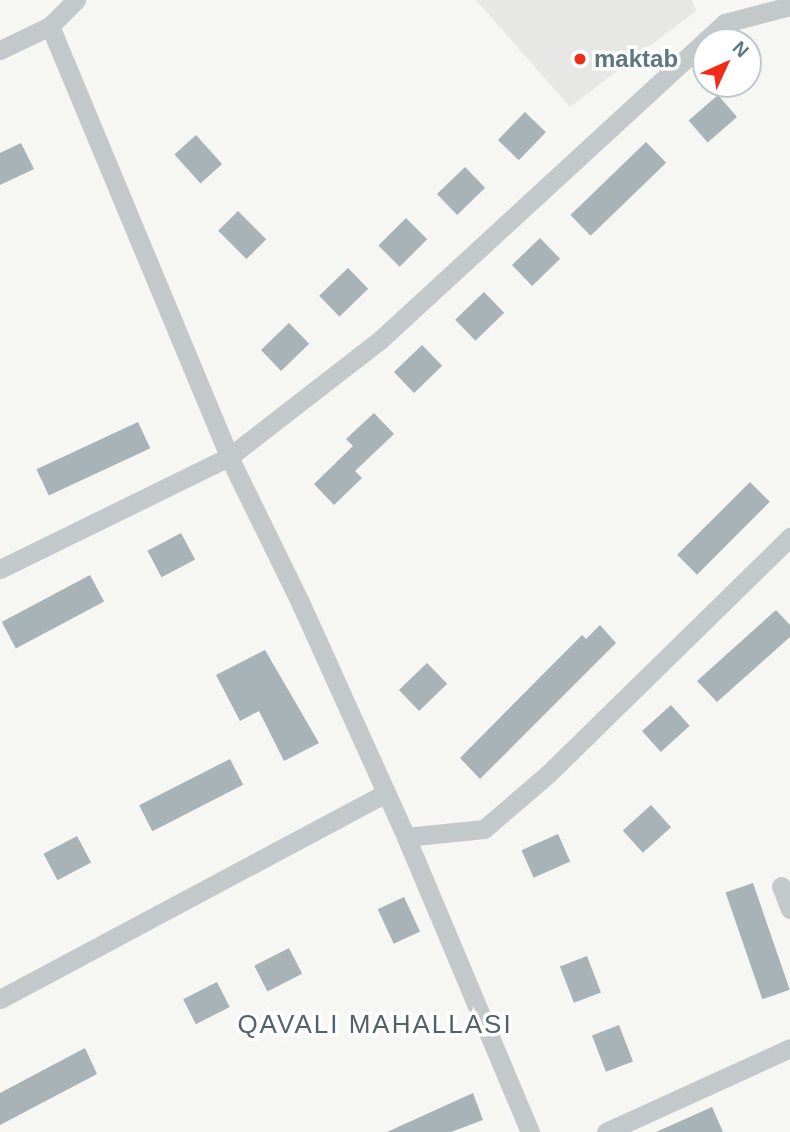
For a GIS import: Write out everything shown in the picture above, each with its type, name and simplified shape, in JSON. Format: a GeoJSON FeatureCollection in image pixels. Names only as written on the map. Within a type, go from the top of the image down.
{"type":"FeatureCollection","features":[{"type":"Feature","properties":{"kind":"street"},"geometry":{"type":"LineString","coordinates":[[0,50],[50,26],[76,0]]}},
{"type":"Feature","properties":{"kind":"street"},"geometry":{"type":"LineString","coordinates":[[0,569],[229,457],[380,340],[725,23],[790,6]]}},
{"type":"Feature","properties":{"kind":"street"},"geometry":{"type":"LineString","coordinates":[[50,26],[229,457],[300,602],[384,794],[406,837],[530,1132]]}},
{"type":"Feature","properties":{"kind":"street"},"geometry":{"type":"LineString","coordinates":[[406,837],[484,829],[548,774],[790,537]]}},
{"type":"Feature","properties":{"kind":"street"},"geometry":{"type":"LineString","coordinates":[[0,999],[384,794]]}},
{"type":"Feature","properties":{"kind":"street"},"geometry":{"type":"LineString","coordinates":[[781,886],[790,909]]}},
{"type":"Feature","properties":{"kind":"street"},"geometry":{"type":"LineString","coordinates":[[606,1132],[790,1048]]}},
{"type":"Feature","properties":{"kind":"shaded area","name":"maktab"},"geometry":{"type":"Polygon","coordinates":[[[476,0],[692,0],[696,11],[570,107],[476,0]]]}},
{"type":"Feature","properties":{"kind":"building"},"geometry":{"type":"Polygon","coordinates":[[[715,98],[721,98],[737,117],[708,142],[689,121],[715,98]]]}},
{"type":"Feature","properties":{"kind":"building"},"geometry":{"type":"Polygon","coordinates":[[[525,112],[546,132],[519,160],[498,140],[525,112]]]}},
{"type":"Feature","properties":{"kind":"building"},"geometry":{"type":"Polygon","coordinates":[[[196,135],[222,164],[201,183],[174,154],[196,135]]]}},
{"type":"Feature","properties":{"kind":"building"},"geometry":{"type":"Polygon","coordinates":[[[646,142],[666,163],[591,236],[570,215],[646,142]]]}},
{"type":"Feature","properties":{"kind":"building"},"geometry":{"type":"Polygon","coordinates":[[[21,143],[34,169],[0,185],[0,153],[21,143]]]}},
{"type":"Feature","properties":{"kind":"building"},"geometry":{"type":"Polygon","coordinates":[[[465,167],[485,188],[457,215],[437,194],[465,167]]]}},
{"type":"Feature","properties":{"kind":"building"},"geometry":{"type":"Polygon","coordinates":[[[238,211],[266,239],[246,259],[218,231],[238,211]]]}},
{"type":"Feature","properties":{"kind":"building"},"geometry":{"type":"Polygon","coordinates":[[[406,218],[427,239],[400,267],[378,246],[406,218]]]}},
{"type":"Feature","properties":{"kind":"building"},"geometry":{"type":"Polygon","coordinates":[[[540,238],[560,259],[532,286],[512,265],[540,238]]]}},
{"type":"Feature","properties":{"kind":"building"},"geometry":{"type":"Polygon","coordinates":[[[348,268],[368,289],[339,317],[319,296],[348,268]]]}},
{"type":"Feature","properties":{"kind":"building"},"geometry":{"type":"Polygon","coordinates":[[[484,292],[504,313],[475,341],[455,320],[484,292]]]}},
{"type":"Feature","properties":{"kind":"building"},"geometry":{"type":"Polygon","coordinates":[[[289,323],[309,344],[281,371],[261,350],[289,323]]]}},
{"type":"Feature","properties":{"kind":"building"},"geometry":{"type":"Polygon","coordinates":[[[422,345],[442,366],[414,393],[394,372],[422,345]]]}},
{"type":"Feature","properties":{"kind":"building"},"geometry":{"type":"Polygon","coordinates":[[[374,413],[394,434],[355,471],[362,478],[334,505],[314,484],[353,446],[346,439],[374,413]]]}},
{"type":"Feature","properties":{"kind":"building"},"geometry":{"type":"Polygon","coordinates":[[[138,422],[150,448],[49,496],[36,469],[138,422]]]}},
{"type":"Feature","properties":{"kind":"building"},"geometry":{"type":"Polygon","coordinates":[[[750,482],[770,502],[697,575],[677,555],[750,482]]]}},
{"type":"Feature","properties":{"kind":"building"},"geometry":{"type":"Polygon","coordinates":[[[181,533],[195,559],[162,577],[147,551],[181,533]]]}},
{"type":"Feature","properties":{"kind":"building"},"geometry":{"type":"Polygon","coordinates":[[[90,575],[104,601],[16,648],[2,622],[90,575]]]}},
{"type":"Feature","properties":{"kind":"building"},"geometry":{"type":"Polygon","coordinates":[[[776,610],[790,625],[790,637],[717,702],[697,681],[776,610]]]}},
{"type":"Feature","properties":{"kind":"building"},"geometry":{"type":"Polygon","coordinates":[[[600,625],[616,643],[480,779],[460,758],[582,635],[586,639],[600,625]]]}},
{"type":"Feature","properties":{"kind":"building"},"geometry":{"type":"Polygon","coordinates":[[[265,650],[319,743],[284,761],[259,711],[240,721],[216,675],[265,650]]]}},
{"type":"Feature","properties":{"kind":"building"},"geometry":{"type":"Polygon","coordinates":[[[427,663],[447,684],[419,711],[399,690],[427,663]]]}},
{"type":"Feature","properties":{"kind":"building"},"geometry":{"type":"Polygon","coordinates":[[[671,705],[690,726],[661,752],[642,731],[671,705]]]}},
{"type":"Feature","properties":{"kind":"building"},"geometry":{"type":"Polygon","coordinates":[[[230,759],[243,785],[152,831],[139,805],[230,759]]]}},
{"type":"Feature","properties":{"kind":"building"},"geometry":{"type":"Polygon","coordinates":[[[651,805],[671,827],[643,853],[623,830],[651,805]]]}},
{"type":"Feature","properties":{"kind":"building"},"geometry":{"type":"Polygon","coordinates":[[[558,834],[570,861],[534,878],[521,850],[558,834]]]}},
{"type":"Feature","properties":{"kind":"building"},"geometry":{"type":"Polygon","coordinates":[[[77,836],[91,862],[58,880],[43,854],[77,836]]]}},
{"type":"Feature","properties":{"kind":"building"},"geometry":{"type":"Polygon","coordinates":[[[753,883],[790,990],[762,999],[726,892],[753,883]]]}},
{"type":"Feature","properties":{"kind":"building"},"geometry":{"type":"Polygon","coordinates":[[[404,897],[420,931],[394,944],[378,909],[404,897]]]}},
{"type":"Feature","properties":{"kind":"building"},"geometry":{"type":"Polygon","coordinates":[[[289,948],[302,974],[267,992],[254,966],[289,948]]]}},
{"type":"Feature","properties":{"kind":"building"},"geometry":{"type":"Polygon","coordinates":[[[587,956],[601,992],[574,1003],[560,966],[587,956]]]}},
{"type":"Feature","properties":{"kind":"building"},"geometry":{"type":"Polygon","coordinates":[[[217,982],[230,1007],[196,1024],[183,999],[217,982]]]}},
{"type":"Feature","properties":{"kind":"building"},"geometry":{"type":"Polygon","coordinates":[[[619,1025],[633,1061],[606,1072],[592,1035],[619,1025]]]}},
{"type":"Feature","properties":{"kind":"building"},"geometry":{"type":"Polygon","coordinates":[[[85,1048],[97,1074],[0,1125],[0,1093],[85,1048]]]}},
{"type":"Feature","properties":{"kind":"building"},"geometry":{"type":"Polygon","coordinates":[[[473,1093],[483,1120],[451,1132],[387,1132],[473,1093]]]}},
{"type":"Feature","properties":{"kind":"building"},"geometry":{"type":"Polygon","coordinates":[[[712,1107],[723,1132],[656,1132],[712,1107]]]}},
{"type":"Feature","properties":{"kind":"place","name":"maktab"},"geometry":{"type":"Point","coordinates":[580,59]}},
{"type":"Feature","properties":{"kind":"district","name":"QAVALI MAHALLASI"},"geometry":{"type":"Point","coordinates":[375,1025]}}]}
